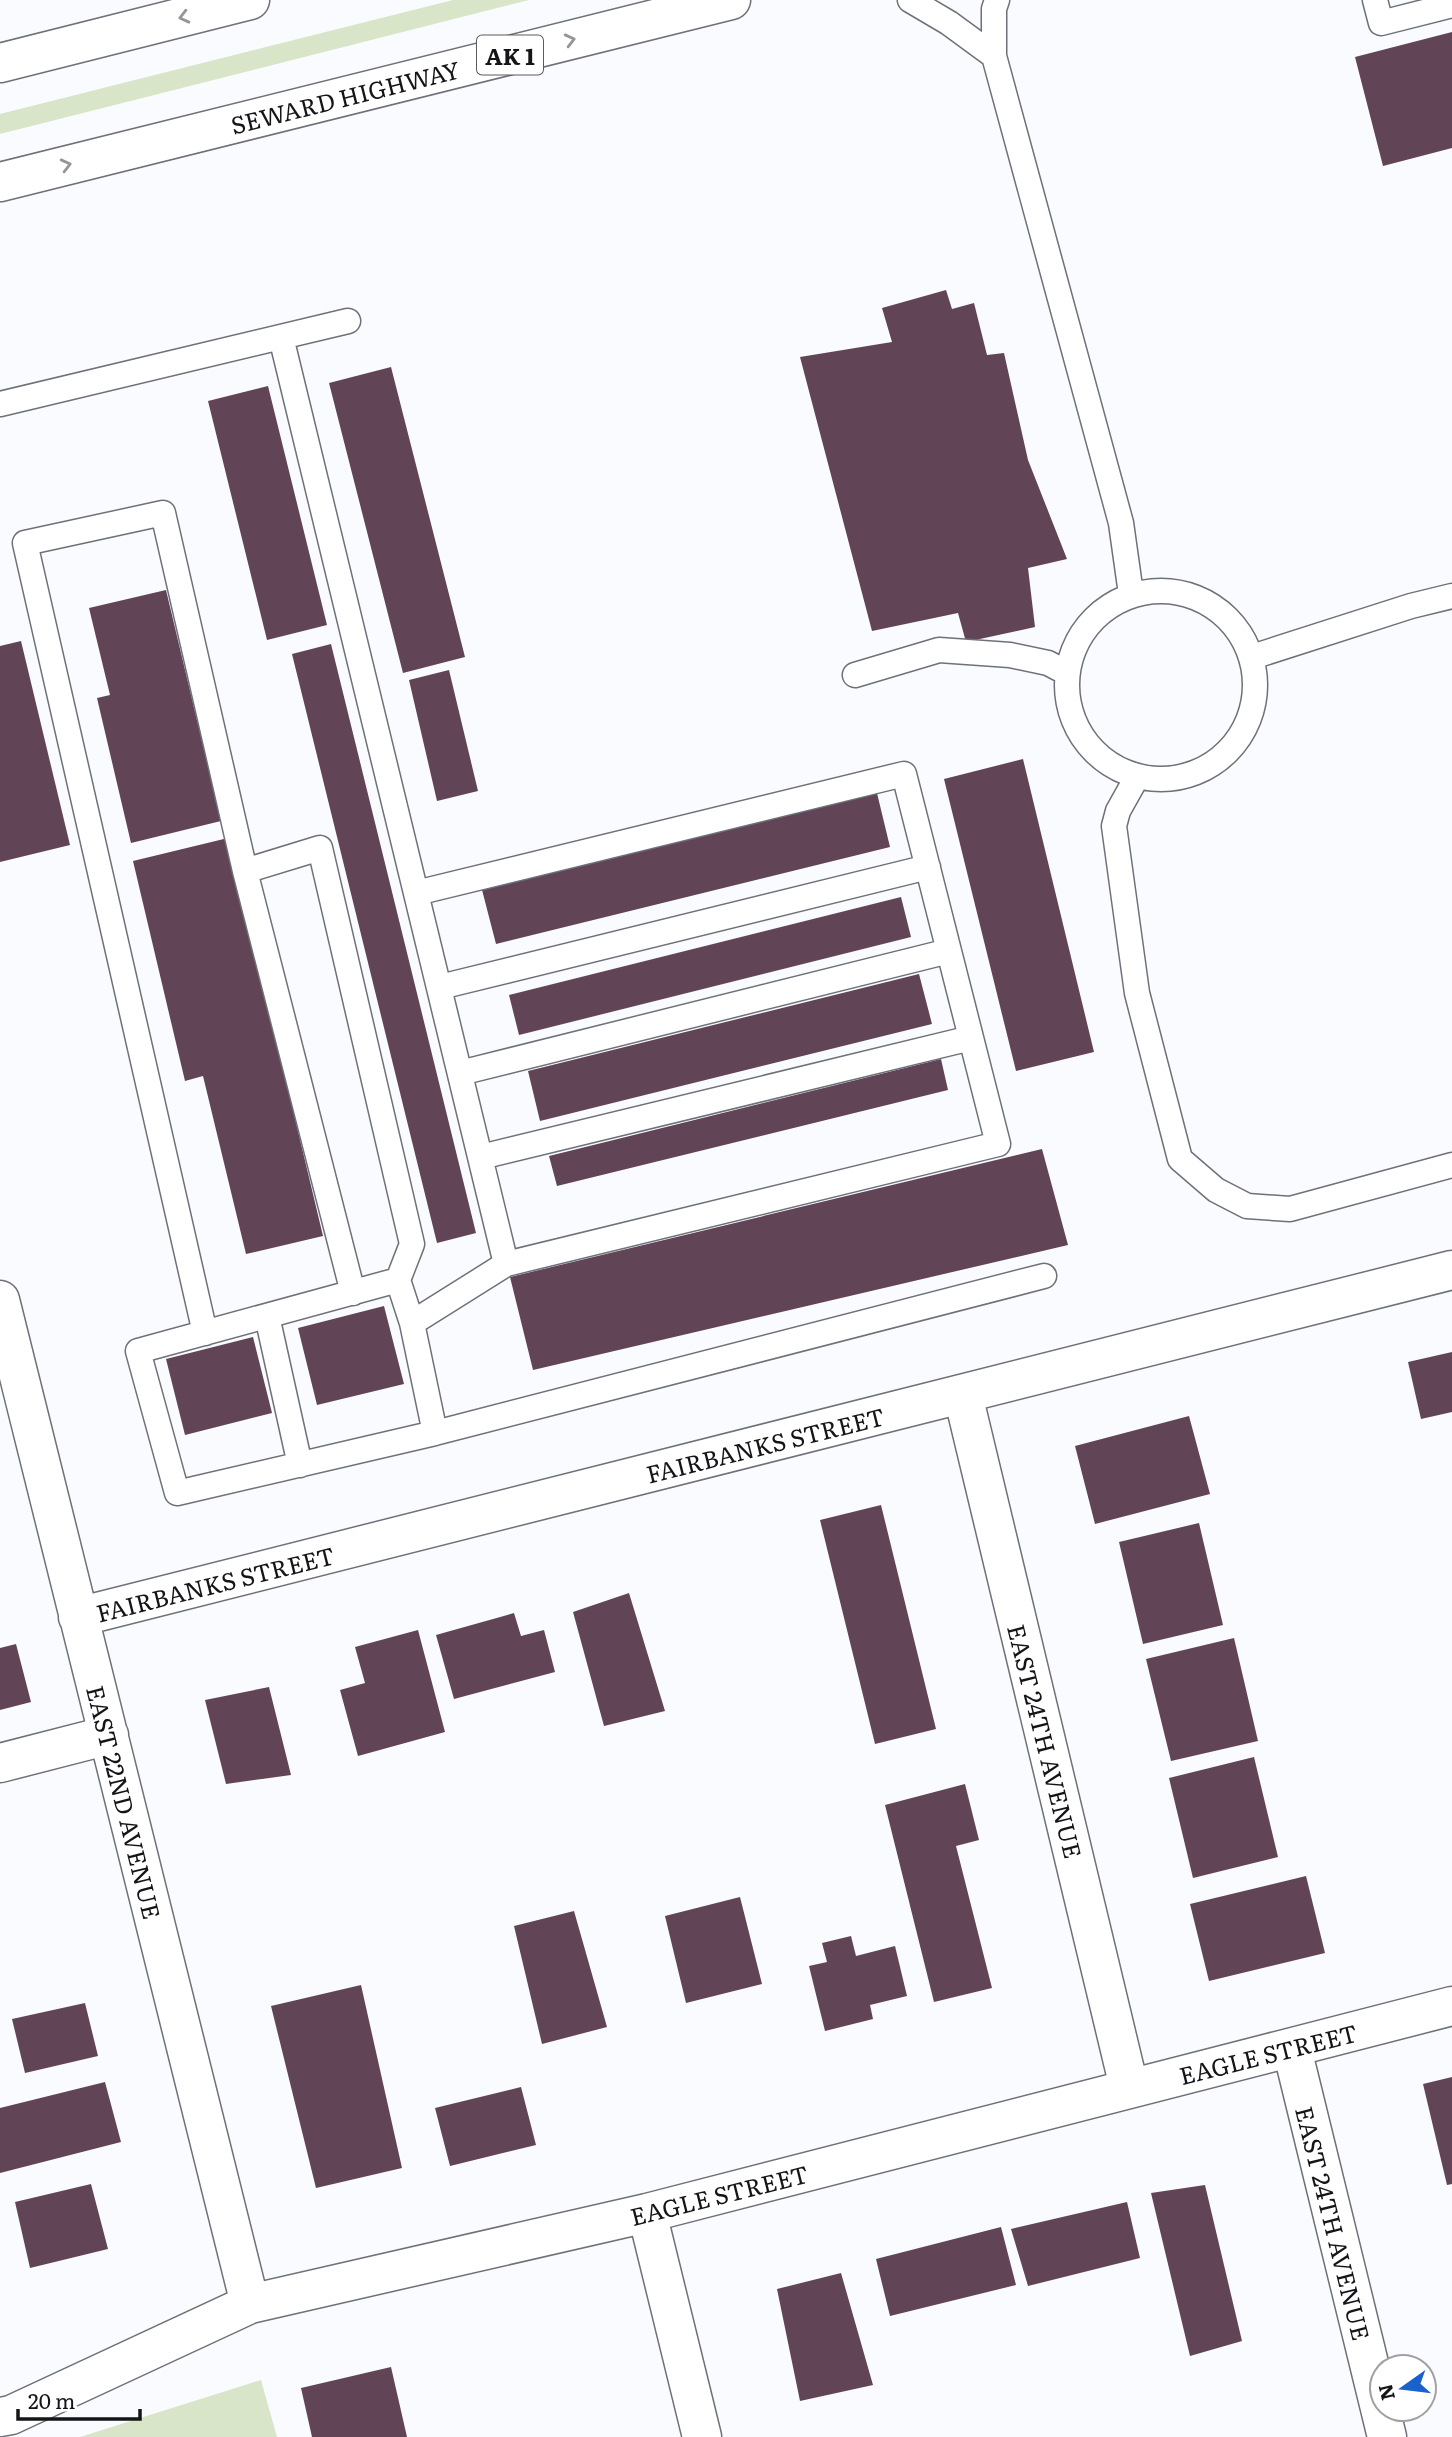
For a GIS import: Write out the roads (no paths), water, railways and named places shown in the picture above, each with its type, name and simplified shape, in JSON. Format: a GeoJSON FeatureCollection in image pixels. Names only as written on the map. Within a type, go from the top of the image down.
{"type":"FeatureCollection","features":[{"type":"Feature","properties":{"kind":"main road"},"geometry":{"type":"LineString","coordinates":[[0,63],[250,0]]}},
{"type":"Feature","properties":{"kind":"main road","name":"SEWARD HIGHWAY"},"geometry":{"type":"LineString","coordinates":[[0,182],[731,0]]}},
{"type":"Feature","properties":{"kind":"main road","name":"FAIRBANKS STREET"},"geometry":{"type":"LineString","coordinates":[[78,1617],[1452,1270]]}},
{"type":"Feature","properties":{"kind":"main road","name":"EAST 22ND AVENUE"},"geometry":{"type":"LineString","coordinates":[[0,1300],[16,1434],[78,1617],[250,2304]]}},
{"type":"Feature","properties":{"kind":"main road","name":"EAST 24TH AVENUE"},"geometry":{"type":"LineString","coordinates":[[963,1395],[1129,2087]]}},
{"type":"Feature","properties":{"kind":"main road"},"geometry":{"type":"LineString","coordinates":[[0,1763],[108,1735]]}},
{"type":"Feature","properties":{"kind":"main road","name":"EAGLE STREET"},"geometry":{"type":"LineString","coordinates":[[0,2417],[250,2304],[647,2213],[1452,2006]]}},
{"type":"Feature","properties":{"kind":"main road","name":"EAST 24TH AVENUE"},"geometry":{"type":"LineString","coordinates":[[1292,2049],[1387,2437]]}},
{"type":"Feature","properties":{"kind":"main road"},"geometry":{"type":"LineString","coordinates":[[647,2213],[702,2437]]}},
{"type":"Feature","properties":{"kind":"lane"},"geometry":{"type":"LineString","coordinates":[[909,0],[949,23],[994,55]]}},
{"type":"Feature","properties":{"kind":"lane"},"geometry":{"type":"LineString","coordinates":[[997,0],[994,9],[994,55],[1124,535],[1131,594]]}},
{"type":"Feature","properties":{"kind":"lane"},"geometry":{"type":"LineString","coordinates":[[1375,0],[1381,23],[1452,5]]}},
{"type":"Feature","properties":{"kind":"lane"},"geometry":{"type":"LineString","coordinates":[[0,404],[348,321]]}},
{"type":"Feature","properties":{"kind":"lane"},"geometry":{"type":"LineString","coordinates":[[281,337],[506,1264]]}},
{"type":"Feature","properties":{"kind":"lane"},"geometry":{"type":"LineString","coordinates":[[205,1333],[25,543],[163,513],[245,871],[353,1293]]}},
{"type":"Feature","properties":{"kind":"lane"},"geometry":{"type":"LineString","coordinates":[[1160,590],[1190,594],[1218,608],[1239,630],[1252,657],[1256,686],[1251,714],[1238,740],[1219,760],[1194,774],[1166,780],[1138,776],[1112,766],[1091,749],[1076,726],[1067,700],[1067,673],[1074,647],[1087,625],[1107,606],[1131,594],[1160,590]]}},
{"type":"Feature","properties":{"kind":"lane"},"geometry":{"type":"LineString","coordinates":[[1252,657],[1411,606],[1452,596]]}},
{"type":"Feature","properties":{"kind":"lane"},"geometry":{"type":"LineString","coordinates":[[855,675],[939,650],[1010,655],[1048,663],[1067,673]]}},
{"type":"Feature","properties":{"kind":"lane"},"geometry":{"type":"LineString","coordinates":[[412,1323],[506,1264],[998,1144],[904,774],[416,893]]}},
{"type":"Feature","properties":{"kind":"lane"},"geometry":{"type":"LineString","coordinates":[[1138,776],[1118,811],[1114,826],[1137,993],[1180,1159],[1216,1190],[1247,1206],[1290,1209],[1452,1165]]}},
{"type":"Feature","properties":{"kind":"lane"},"geometry":{"type":"LineString","coordinates":[[245,871],[320,848],[412,1244],[398,1280],[412,1323],[435,1433]]}},
{"type":"Feature","properties":{"kind":"lane"},"geometry":{"type":"LineString","coordinates":[[440,988],[928,867]]}},
{"type":"Feature","properties":{"kind":"lane"},"geometry":{"type":"LineString","coordinates":[[460,1073],[949,951]]}},
{"type":"Feature","properties":{"kind":"lane"},"geometry":{"type":"LineString","coordinates":[[481,1157],[971,1038]]}},
{"type":"Feature","properties":{"kind":"lane"},"geometry":{"type":"LineString","coordinates":[[398,1280],[138,1351],[177,1493],[435,1433],[1044,1276]]}},
{"type":"Feature","properties":{"kind":"lane"},"geometry":{"type":"LineString","coordinates":[[267,1316],[300,1465]]}}]}
